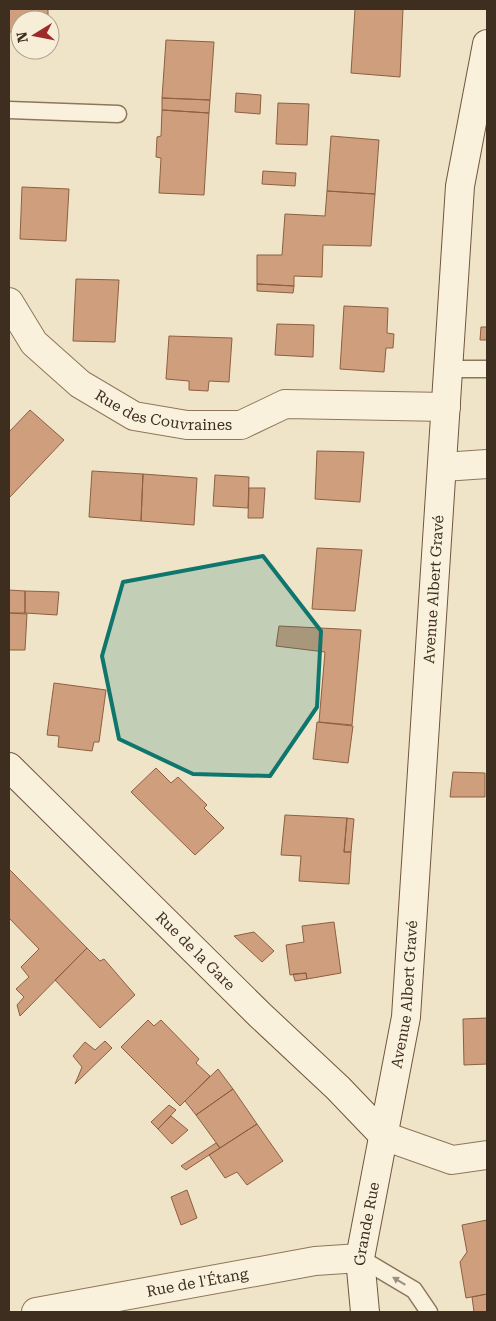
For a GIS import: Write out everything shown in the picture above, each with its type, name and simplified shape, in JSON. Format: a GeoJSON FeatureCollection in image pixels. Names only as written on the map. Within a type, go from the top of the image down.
{"type":"FeatureCollection","features":[{"type":"Feature","properties":{"kind":"street","name":"Avenue Albert Gravé"},"geometry":{"type":"LineString","coordinates":[[384,1136],[406,1017],[460,186],[487,44]]}},
{"type":"Feature","properties":{"kind":"street","name":"Rue des Couvraines"},"geometry":{"type":"LineString","coordinates":[[9,302],[34,343],[80,384],[134,416],[187,425],[241,425],[285,404],[446,407]]}},
{"type":"Feature","properties":{"kind":"street"},"geometry":{"type":"LineString","coordinates":[[443,467],[487,464]]}},
{"type":"Feature","properties":{"kind":"street","name":"Rue de la Gare"},"geometry":{"type":"LineString","coordinates":[[9,767],[260,1015],[338,1088],[384,1136]]}},
{"type":"Feature","properties":{"kind":"street"},"geometry":{"type":"LineString","coordinates":[[384,1136],[452,1160],[487,1155]]}},
{"type":"Feature","properties":{"kind":"street","name":"Grande Rue"},"geometry":{"type":"LineString","coordinates":[[365,1312],[360,1258],[384,1136]]}},
{"type":"Feature","properties":{"kind":"street","name":"Rue de l'Étang"},"geometry":{"type":"LineString","coordinates":[[36,1312],[314,1261],[360,1258]]}},
{"type":"Feature","properties":{"kind":"lane"},"geometry":{"type":"LineString","coordinates":[[9,110],[118,114]]}},
{"type":"Feature","properties":{"kind":"lane"},"geometry":{"type":"LineString","coordinates":[[449,369],[487,369]]}},
{"type":"Feature","properties":{"kind":"lane"},"geometry":{"type":"LineString","coordinates":[[360,1258],[414,1290],[429,1312]]}},
{"type":"Feature","properties":{"kind":"highlighted area"},"geometry":{"type":"Polygon","coordinates":[[[263,556],[321,631],[317,707],[270,776],[193,774],[119,739],[102,656],[123,582],[263,556]]]}},
{"type":"Feature","properties":{"kind":"building"},"geometry":{"type":"Polygon","coordinates":[[[9,9],[48,9],[10,10],[9,32],[9,9]]]}},
{"type":"Feature","properties":{"kind":"building"},"geometry":{"type":"Polygon","coordinates":[[[355,9],[403,9],[400,77],[351,73],[355,9]]]}},
{"type":"Feature","properties":{"kind":"building"},"geometry":{"type":"Polygon","coordinates":[[[166,40],[214,42],[210,100],[162,98],[166,40]]]}},
{"type":"Feature","properties":{"kind":"building"},"geometry":{"type":"Polygon","coordinates":[[[236,93],[261,95],[260,114],[235,112],[236,93]]]}},
{"type":"Feature","properties":{"kind":"building"},"geometry":{"type":"Polygon","coordinates":[[[162,98],[210,100],[209,113],[162,110],[162,98]]]}},
{"type":"Feature","properties":{"kind":"building"},"geometry":{"type":"Polygon","coordinates":[[[278,103],[309,104],[307,145],[276,144],[278,103]]]}},
{"type":"Feature","properties":{"kind":"building"},"geometry":{"type":"Polygon","coordinates":[[[162,110],[209,113],[204,195],[159,193],[161,158],[156,157],[157,137],[161,136],[162,110]]]}},
{"type":"Feature","properties":{"kind":"building"},"geometry":{"type":"Polygon","coordinates":[[[331,136],[379,140],[375,194],[327,191],[331,136]]]}},
{"type":"Feature","properties":{"kind":"building"},"geometry":{"type":"Polygon","coordinates":[[[263,171],[296,173],[295,186],[262,184],[263,171]]]}},
{"type":"Feature","properties":{"kind":"building"},"geometry":{"type":"Polygon","coordinates":[[[22,187],[69,189],[66,241],[20,239],[22,187]]]}},
{"type":"Feature","properties":{"kind":"building"},"geometry":{"type":"Polygon","coordinates":[[[327,191],[375,194],[371,246],[323,245],[322,277],[294,276],[294,286],[257,284],[257,255],[282,255],[285,214],[325,216],[327,191]]]}},
{"type":"Feature","properties":{"kind":"building"},"geometry":{"type":"Polygon","coordinates":[[[76,279],[119,280],[115,342],[73,341],[76,279]]]}},
{"type":"Feature","properties":{"kind":"building"},"geometry":{"type":"Polygon","coordinates":[[[257,284],[294,286],[293,293],[257,291],[257,284]]]}},
{"type":"Feature","properties":{"kind":"building"},"geometry":{"type":"Polygon","coordinates":[[[344,306],[388,308],[387,333],[394,334],[393,348],[386,348],[384,372],[340,369],[344,306]]]}},
{"type":"Feature","properties":{"kind":"building"},"geometry":{"type":"Polygon","coordinates":[[[277,324],[314,325],[313,357],[275,355],[277,324]]]}},
{"type":"Feature","properties":{"kind":"building"},"geometry":{"type":"Polygon","coordinates":[[[481,327],[487,327],[487,340],[480,340],[481,327]]]}},
{"type":"Feature","properties":{"kind":"building"},"geometry":{"type":"Polygon","coordinates":[[[169,336],[232,338],[229,382],[209,381],[208,391],[189,390],[189,381],[166,379],[169,336]]]}},
{"type":"Feature","properties":{"kind":"building"},"geometry":{"type":"Polygon","coordinates":[[[30,410],[64,440],[9,498],[9,432],[30,410]]]}},
{"type":"Feature","properties":{"kind":"building"},"geometry":{"type":"Polygon","coordinates":[[[317,451],[364,452],[360,502],[315,499],[317,451]]]}},
{"type":"Feature","properties":{"kind":"building"},"geometry":{"type":"Polygon","coordinates":[[[92,471],[143,474],[141,521],[89,517],[92,471]]]}},
{"type":"Feature","properties":{"kind":"building"},"geometry":{"type":"Polygon","coordinates":[[[143,474],[197,478],[194,525],[141,521],[143,474]]]}},
{"type":"Feature","properties":{"kind":"building"},"geometry":{"type":"Polygon","coordinates":[[[215,475],[249,477],[248,508],[213,506],[215,475]]]}},
{"type":"Feature","properties":{"kind":"building"},"geometry":{"type":"Polygon","coordinates":[[[249,488],[265,488],[263,518],[248,518],[249,488]]]}},
{"type":"Feature","properties":{"kind":"building"},"geometry":{"type":"Polygon","coordinates":[[[317,548],[362,550],[355,611],[312,609],[317,548]]]}},
{"type":"Feature","properties":{"kind":"building"},"geometry":{"type":"Polygon","coordinates":[[[9,590],[25,591],[25,613],[9,613],[9,590]]]}},
{"type":"Feature","properties":{"kind":"building"},"geometry":{"type":"Polygon","coordinates":[[[25,591],[59,592],[57,615],[25,613],[25,591]]]}},
{"type":"Feature","properties":{"kind":"building"},"geometry":{"type":"Polygon","coordinates":[[[9,613],[27,614],[25,650],[9,650],[9,613]]]}},
{"type":"Feature","properties":{"kind":"building"},"geometry":{"type":"Polygon","coordinates":[[[279,626],[361,630],[352,725],[319,722],[325,652],[276,646],[279,626]]]}},
{"type":"Feature","properties":{"kind":"building"},"geometry":{"type":"Polygon","coordinates":[[[54,683],[106,690],[99,742],[94,742],[92,751],[58,747],[59,736],[47,735],[54,683]]]}},
{"type":"Feature","properties":{"kind":"building"},"geometry":{"type":"Polygon","coordinates":[[[317,722],[353,726],[348,763],[313,759],[317,722]]]}},
{"type":"Feature","properties":{"kind":"building"},"geometry":{"type":"Polygon","coordinates":[[[156,768],[171,783],[178,777],[207,805],[204,808],[224,828],[195,855],[131,792],[156,768]]]}},
{"type":"Feature","properties":{"kind":"building"},"geometry":{"type":"Polygon","coordinates":[[[453,772],[485,773],[485,797],[450,797],[453,772]]]}},
{"type":"Feature","properties":{"kind":"building"},"geometry":{"type":"Polygon","coordinates":[[[285,815],[347,818],[344,852],[351,852],[349,884],[299,881],[301,856],[281,855],[285,815]]]}},
{"type":"Feature","properties":{"kind":"building"},"geometry":{"type":"Polygon","coordinates":[[[347,818],[354,819],[351,852],[344,852],[347,818]]]}},
{"type":"Feature","properties":{"kind":"building"},"geometry":{"type":"Polygon","coordinates":[[[9,869],[87,948],[20,1016],[17,1005],[24,997],[16,989],[29,977],[21,967],[39,949],[9,918],[9,869]]]}},
{"type":"Feature","properties":{"kind":"building"},"geometry":{"type":"Polygon","coordinates":[[[334,922],[341,973],[307,979],[306,973],[290,975],[286,945],[304,942],[302,926],[334,922]]]}},
{"type":"Feature","properties":{"kind":"building"},"geometry":{"type":"Polygon","coordinates":[[[254,932],[274,951],[262,962],[234,936],[254,932]]]}},
{"type":"Feature","properties":{"kind":"building"},"geometry":{"type":"Polygon","coordinates":[[[87,948],[100,961],[104,959],[135,995],[100,1028],[55,980],[87,948]]]}},
{"type":"Feature","properties":{"kind":"building"},"geometry":{"type":"Polygon","coordinates":[[[306,973],[307,979],[295,981],[293,974],[306,973]]]}},
{"type":"Feature","properties":{"kind":"building"},"geometry":{"type":"Polygon","coordinates":[[[487,1018],[487,1064],[464,1065],[463,1019],[487,1018]]]}},
{"type":"Feature","properties":{"kind":"building"},"geometry":{"type":"Polygon","coordinates":[[[148,1020],[154,1026],[161,1020],[199,1059],[196,1063],[210,1076],[180,1106],[121,1047],[148,1020]]]}},
{"type":"Feature","properties":{"kind":"building"},"geometry":{"type":"Polygon","coordinates":[[[105,1041],[112,1048],[75,1084],[82,1067],[73,1056],[85,1042],[95,1050],[105,1041]]]}},
{"type":"Feature","properties":{"kind":"building"},"geometry":{"type":"Polygon","coordinates":[[[218,1069],[233,1089],[196,1115],[185,1101],[218,1069]]]}},
{"type":"Feature","properties":{"kind":"building"},"geometry":{"type":"Polygon","coordinates":[[[233,1089],[257,1124],[220,1148],[196,1115],[233,1089]]]}},
{"type":"Feature","properties":{"kind":"building"},"geometry":{"type":"Polygon","coordinates":[[[169,1105],[176,1110],[158,1129],[151,1122],[169,1105]]]}},
{"type":"Feature","properties":{"kind":"building"},"geometry":{"type":"Polygon","coordinates":[[[171,1116],[188,1130],[172,1144],[158,1129],[171,1116]]]}},
{"type":"Feature","properties":{"kind":"building"},"geometry":{"type":"Polygon","coordinates":[[[257,1124],[283,1161],[247,1185],[237,1172],[225,1178],[209,1155],[257,1124]]]}},
{"type":"Feature","properties":{"kind":"building"},"geometry":{"type":"Polygon","coordinates":[[[216,1143],[220,1148],[186,1170],[181,1166],[216,1143]]]}},
{"type":"Feature","properties":{"kind":"building"},"geometry":{"type":"Polygon","coordinates":[[[187,1190],[197,1218],[181,1225],[171,1197],[187,1190]]]}},
{"type":"Feature","properties":{"kind":"building"},"geometry":{"type":"Polygon","coordinates":[[[487,1220],[487,1294],[466,1298],[460,1262],[467,1252],[462,1225],[487,1220]]]}},
{"type":"Feature","properties":{"kind":"building"},"geometry":{"type":"Polygon","coordinates":[[[487,1294],[487,1312],[474,1312],[472,1297],[487,1294]]]}}]}
